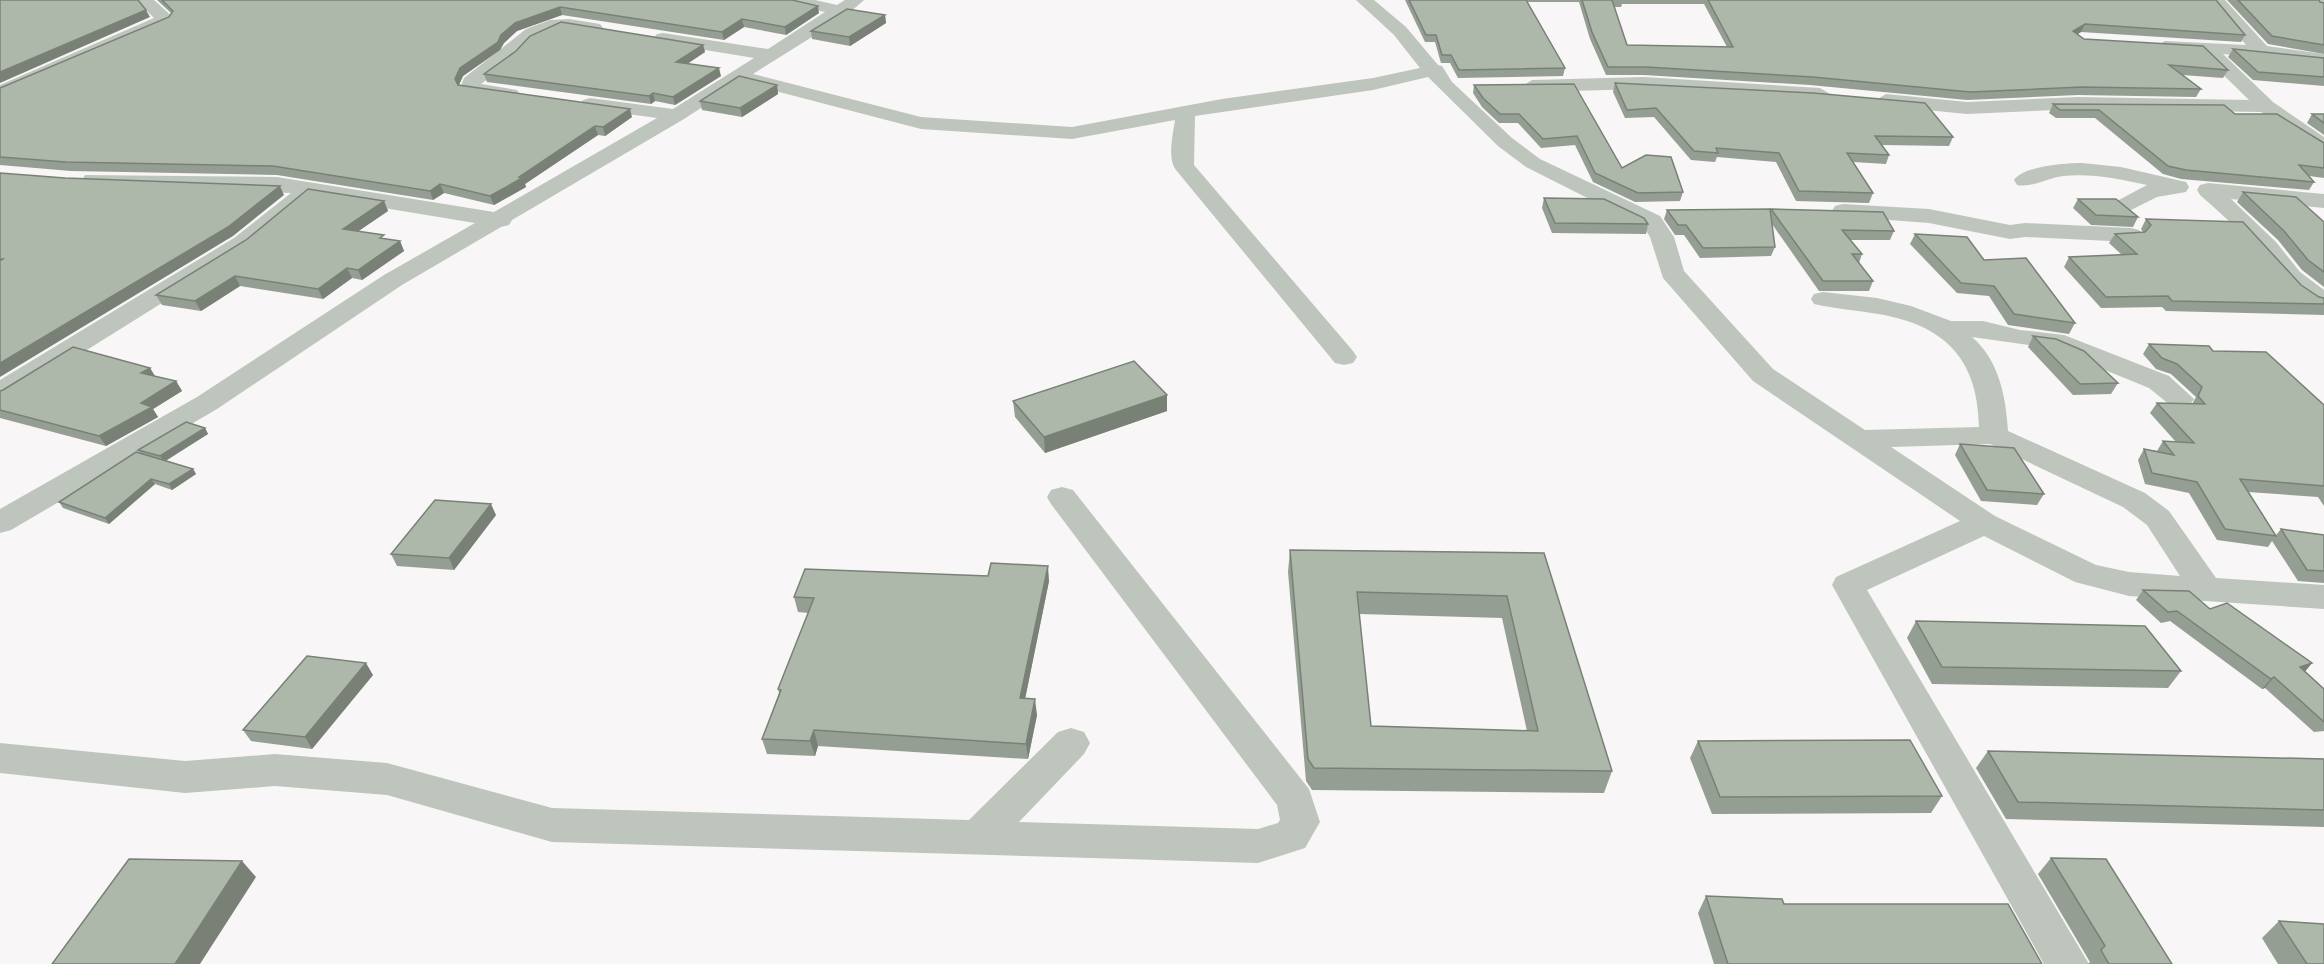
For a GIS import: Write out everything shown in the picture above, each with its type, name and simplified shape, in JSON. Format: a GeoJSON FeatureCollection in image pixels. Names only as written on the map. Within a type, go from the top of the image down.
{"type":"FeatureCollection","features":[{"type":"Feature","properties":{"kind":"street"},"geometry":{"type":"LineString","coordinates":[[0,92],[31,74],[134,34],[166,19],[144,0]]}},
{"type":"Feature","properties":{"kind":"street"},"geometry":{"type":"LineString","coordinates":[[794,0],[848,5]]}},
{"type":"Feature","properties":{"kind":"street"},"geometry":{"type":"LineString","coordinates":[[1364,0],[1400,31],[1450,81],[1505,142],[1533,163],[1652,221],[1662,237],[1672,273],[1763,375],[1984,523],[2087,574],[2129,584],[2324,597]]}},
{"type":"Feature","properties":{"kind":"street"},"geometry":{"type":"LineString","coordinates":[[2216,0],[2261,51]]}},
{"type":"Feature","properties":{"kind":"street"},"geometry":{"type":"LineString","coordinates":[[2320,0],[2324,4]]}},
{"type":"Feature","properties":{"kind":"street"},"geometry":{"type":"LineString","coordinates":[[0,523],[207,403],[393,280],[501,220],[677,115],[848,5]]}},
{"type":"Feature","properties":{"kind":"street"},"geometry":{"type":"LineString","coordinates":[[527,96],[470,88],[471,82],[511,53],[511,48],[535,30],[562,22],[613,31]]}},
{"type":"Feature","properties":{"kind":"street"},"geometry":{"type":"LineString","coordinates":[[647,36],[772,55]]}},
{"type":"Feature","properties":{"kind":"street"},"geometry":{"type":"LineString","coordinates":[[2150,45],[2261,51],[2324,59]]}},
{"type":"Feature","properties":{"kind":"street"},"geometry":{"type":"LineString","coordinates":[[2207,49],[2266,106],[2324,146]]}},
{"type":"Feature","properties":{"kind":"street"},"geometry":{"type":"LineString","coordinates":[[739,76],[921,123],[1072,133],[1186,112],[1373,84],[1450,81]]}},
{"type":"Feature","properties":{"kind":"street"},"geometry":{"type":"LineString","coordinates":[[1516,86],[1644,83],[1844,96]]}},
{"type":"Feature","properties":{"kind":"street"},"geometry":{"type":"LineString","coordinates":[[1866,98],[1967,108],[2067,103],[2266,106]]}},
{"type":"Feature","properties":{"kind":"street"},"geometry":{"type":"LineString","coordinates":[[573,102],[677,115]]}},
{"type":"Feature","properties":{"kind":"street"},"geometry":{"type":"LineString","coordinates":[[1186,112],[1182,148],[1183,166],[1344,357]]}},
{"type":"Feature","properties":{"kind":"street"},"geometry":{"type":"LineString","coordinates":[[2025,180],[2043,172],[2071,169],[2137,176],[2178,188]]}},
{"type":"Feature","properties":{"kind":"street"},"geometry":{"type":"LineString","coordinates":[[71,179],[277,184],[501,220]]}},
{"type":"Feature","properties":{"kind":"street"},"geometry":{"type":"LineString","coordinates":[[0,392],[242,243],[309,188]]}},
{"type":"Feature","properties":{"kind":"street"},"geometry":{"type":"LineString","coordinates":[[2123,207],[2151,191],[2178,188],[2324,201]]}},
{"type":"Feature","properties":{"kind":"street"},"geometry":{"type":"LineString","coordinates":[[2208,190],[2280,257],[2290,271],[2290,276],[2324,302]]}},
{"type":"Feature","properties":{"kind":"street"},"geometry":{"type":"LineString","coordinates":[[1818,211],[1929,216],[1998,209]]}},
{"type":"Feature","properties":{"kind":"street"},"geometry":{"type":"LineString","coordinates":[[1633,211],[1675,210]]}},
{"type":"Feature","properties":{"kind":"street"},"geometry":{"type":"LineString","coordinates":[[1929,216],[2010,232],[2025,230],[2131,235]]}},
{"type":"Feature","properties":{"kind":"street"},"geometry":{"type":"LineString","coordinates":[[1823,299],[1887,307],[1923,317],[1950,329],[1972,349],[1991,394],[1994,435]]}},
{"type":"Feature","properties":{"kind":"street"},"geometry":{"type":"LineString","coordinates":[[1950,329],[1983,328],[2020,338],[2055,341],[2159,382],[2180,399]]}},
{"type":"Feature","properties":{"kind":"street"},"geometry":{"type":"LineString","coordinates":[[1857,439],[1994,435],[2134,501],[2158,519],[2206,589]]}},
{"type":"Feature","properties":{"kind":"street"},"geometry":{"type":"LineString","coordinates":[[0,758],[185,777],[275,770],[387,778],[552,825],[1258,846],[1291,836],[1300,822],[1295,800],[1062,497]]}},
{"type":"Feature","properties":{"kind":"street"},"geometry":{"type":"LineString","coordinates":[[1984,523],[1848,585],[2067,964]]}},
{"type":"Feature","properties":{"kind":"street"},"geometry":{"type":"LineString","coordinates":[[977,839],[1071,743]]}},
{"type":"Feature","properties":{"kind":"building"},"geometry":{"type":"Polygon","coordinates":[[[0,0],[138,0],[146,10],[0,72],[0,0]]]}},
{"type":"Feature","properties":{"kind":"building"},"geometry":{"type":"Polygon","coordinates":[[[162,0],[792,0],[818,6],[785,27],[742,19],[722,32],[560,7],[515,23],[501,35],[498,42],[460,68],[455,79],[458,85],[630,109],[603,127],[595,126],[519,177],[522,178],[490,196],[440,184],[430,191],[273,166],[66,162],[0,157],[0,88],[169,17],[173,11],[162,0]]]}},
{"type":"Feature","properties":{"kind":"building"},"geometry":{"type":"Polygon","coordinates":[[[1409,0],[1526,0],[1565,68],[1459,70],[1451,55],[1442,55],[1436,35],[1426,35],[1409,0]]]}},
{"type":"Feature","properties":{"kind":"building"},"geometry":{"type":"Polygon","coordinates":[[[1582,0],[1612,0],[1627,45],[1733,47],[1708,0],[2216,0],[2245,35],[2085,24],[2073,31],[2084,39],[2203,46],[2228,70],[2169,65],[2201,89],[2082,87],[1970,92],[1813,77],[1646,67],[1608,67],[1592,32],[1582,0]]]}},
{"type":"Feature","properties":{"kind":"building"},"geometry":{"type":"Polygon","coordinates":[[[2238,0],[2319,0],[2324,3],[2324,45],[2272,36],[2238,0]]]}},
{"type":"Feature","properties":{"kind":"building"},"geometry":{"type":"Polygon","coordinates":[[[847,9],[885,15],[849,37],[811,31],[847,9]]]}},
{"type":"Feature","properties":{"kind":"building"},"geometry":{"type":"Polygon","coordinates":[[[561,22],[703,45],[676,62],[719,68],[673,97],[653,93],[649,96],[484,74],[516,51],[530,36],[561,22]]]}},
{"type":"Feature","properties":{"kind":"building"},"geometry":{"type":"Polygon","coordinates":[[[2233,49],[2324,58],[2324,77],[2258,72],[2233,49]]]}},
{"type":"Feature","properties":{"kind":"building"},"geometry":{"type":"Polygon","coordinates":[[[739,76],[777,85],[740,108],[700,101],[739,76]]]}},
{"type":"Feature","properties":{"kind":"building"},"geometry":{"type":"Polygon","coordinates":[[[1615,83],[1813,93],[1925,103],[1953,137],[1875,136],[1889,155],[1847,153],[1873,193],[1799,191],[1779,153],[1716,148],[1718,153],[1694,151],[1656,108],[1627,110],[1615,83]]]}},
{"type":"Feature","properties":{"kind":"building"},"geometry":{"type":"Polygon","coordinates":[[[1574,84],[1622,168],[1646,155],[1671,157],[1683,192],[1638,193],[1595,173],[1577,136],[1543,139],[1519,114],[1500,114],[1483,98],[1474,85],[1574,84]]]}},
{"type":"Feature","properties":{"kind":"building"},"geometry":{"type":"Polygon","coordinates":[[[2053,104],[2224,105],[2235,114],[2277,114],[2324,143],[2324,168],[2299,165],[2314,182],[2186,170],[2168,166],[2099,110],[2060,110],[2053,104]]]}},
{"type":"Feature","properties":{"kind":"building"},"geometry":{"type":"Polygon","coordinates":[[[2312,114],[2324,114],[2324,123],[2312,114]]]}},
{"type":"Feature","properties":{"kind":"building"},"geometry":{"type":"Polygon","coordinates":[[[0,173],[65,178],[280,186],[228,227],[0,363],[0,261],[3,259],[0,259],[0,173]]]}},
{"type":"Feature","properties":{"kind":"building"},"geometry":{"type":"Polygon","coordinates":[[[308,189],[384,201],[343,229],[384,235],[380,238],[400,241],[358,270],[347,268],[318,289],[235,276],[195,301],[156,295],[246,240],[308,189]]]}},
{"type":"Feature","properties":{"kind":"building"},"geometry":{"type":"Polygon","coordinates":[[[2243,192],[2296,197],[2324,222],[2324,272],[2308,260],[2284,231],[2243,192]]]}},
{"type":"Feature","properties":{"kind":"building"},"geometry":{"type":"Polygon","coordinates":[[[1544,198],[1604,199],[1644,218],[1648,224],[1555,223],[1544,198]]]}},
{"type":"Feature","properties":{"kind":"building"},"geometry":{"type":"Polygon","coordinates":[[[2078,199],[2116,199],[2138,217],[2096,215],[2078,199]]]}},
{"type":"Feature","properties":{"kind":"building"},"geometry":{"type":"Polygon","coordinates":[[[1770,209],[1775,247],[1703,248],[1686,225],[1678,225],[1667,210],[1770,209]]]}},
{"type":"Feature","properties":{"kind":"building"},"geometry":{"type":"Polygon","coordinates":[[[1771,209],[1883,212],[1894,231],[1842,230],[1862,254],[1852,254],[1873,281],[1823,281],[1771,209]]]}},
{"type":"Feature","properties":{"kind":"building"},"geometry":{"type":"Polygon","coordinates":[[[2146,219],[2243,222],[2301,285],[2324,298],[2324,304],[2172,301],[2168,296],[2106,297],[2069,257],[2137,254],[2115,234],[2145,232],[2151,225],[2146,219]]]}},
{"type":"Feature","properties":{"kind":"building"},"geometry":{"type":"Polygon","coordinates":[[[1915,234],[1967,237],[1984,260],[2026,258],[2075,323],[2014,314],[1994,286],[1961,283],[1915,234]]]}},
{"type":"Feature","properties":{"kind":"building"},"geometry":{"type":"Polygon","coordinates":[[[2033,336],[2056,339],[2084,351],[2118,383],[2080,384],[2033,336]]]}},
{"type":"Feature","properties":{"kind":"building"},"geometry":{"type":"Polygon","coordinates":[[[2149,344],[2209,346],[2213,351],[2266,352],[2324,405],[2324,486],[2240,479],[2276,536],[2225,529],[2197,482],[2152,473],[2144,449],[2174,455],[2163,441],[2194,443],[2157,403],[2205,404],[2198,396],[2202,387],[2177,364],[2162,358],[2149,344]]]}},
{"type":"Feature","properties":{"kind":"building"},"geometry":{"type":"Polygon","coordinates":[[[73,347],[150,368],[141,373],[176,381],[141,403],[152,407],[99,436],[0,410],[0,391],[73,347]]]}},
{"type":"Feature","properties":{"kind":"building"},"geometry":{"type":"Polygon","coordinates":[[[1134,361],[1167,395],[1044,437],[1013,401],[1134,361]]]}},
{"type":"Feature","properties":{"kind":"building"},"geometry":{"type":"Polygon","coordinates":[[[186,422],[205,428],[160,456],[138,450],[186,422]]]}},
{"type":"Feature","properties":{"kind":"building"},"geometry":{"type":"Polygon","coordinates":[[[1960,444],[2014,448],[2044,494],[1987,490],[1960,444]]]}},
{"type":"Feature","properties":{"kind":"building"},"geometry":{"type":"Polygon","coordinates":[[[136,452],[193,469],[169,484],[151,479],[105,518],[59,502],[136,452]]]}},
{"type":"Feature","properties":{"kind":"building"},"geometry":{"type":"Polygon","coordinates":[[[435,500],[491,504],[449,558],[391,554],[435,500]]]}},
{"type":"Feature","properties":{"kind":"building"},"geometry":{"type":"Polygon","coordinates":[[[2281,529],[2324,535],[2324,571],[2307,570],[2281,529]]]}},
{"type":"Feature","properties":{"kind":"building"},"geometry":{"type":"Polygon","coordinates":[[[1290,550],[1544,553],[1612,771],[1314,768],[1308,759],[1290,550]],[[1357,592],[1371,726],[1538,731],[1507,596],[1357,592]]]}},
{"type":"Feature","properties":{"kind":"building"},"geometry":{"type":"Polygon","coordinates":[[[991,563],[1048,566],[1020,698],[1035,699],[1026,744],[814,730],[810,741],[762,739],[781,690],[778,689],[814,598],[794,597],[805,569],[988,576],[991,563]]]}},
{"type":"Feature","properties":{"kind":"building"},"geometry":{"type":"Polygon","coordinates":[[[2143,590],[2189,591],[2210,609],[2227,603],[2312,663],[2300,667],[2324,689],[2324,722],[2274,677],[2271,679],[2177,611],[2168,612],[2143,590]]]}},
{"type":"Feature","properties":{"kind":"building"},"geometry":{"type":"Polygon","coordinates":[[[1916,621],[2145,626],[2181,671],[1942,667],[1916,621]]]}},
{"type":"Feature","properties":{"kind":"building"},"geometry":{"type":"Polygon","coordinates":[[[307,656],[366,663],[305,737],[243,730],[307,656]]]}},
{"type":"Feature","properties":{"kind":"building"},"geometry":{"type":"Polygon","coordinates":[[[1910,740],[1942,796],[1720,797],[1698,741],[1910,740]]]}},
{"type":"Feature","properties":{"kind":"building"},"geometry":{"type":"Polygon","coordinates":[[[1988,751],[2324,759],[2324,810],[2018,802],[1988,751]]]}},
{"type":"Feature","properties":{"kind":"building"},"geometry":{"type":"Polygon","coordinates":[[[2051,858],[2106,859],[2172,964],[2109,964],[2101,950],[2105,946],[2051,858]]]}},
{"type":"Feature","properties":{"kind":"building"},"geometry":{"type":"Polygon","coordinates":[[[129,859],[242,861],[175,964],[52,964],[129,859]]]}},
{"type":"Feature","properties":{"kind":"building"},"geometry":{"type":"Polygon","coordinates":[[[1706,896],[1782,899],[1784,904],[2008,904],[2042,964],[1728,964],[1706,896]]]}},
{"type":"Feature","properties":{"kind":"building"},"geometry":{"type":"Polygon","coordinates":[[[2279,921],[2324,924],[2324,964],[2307,964],[2279,921]]]}}]}
